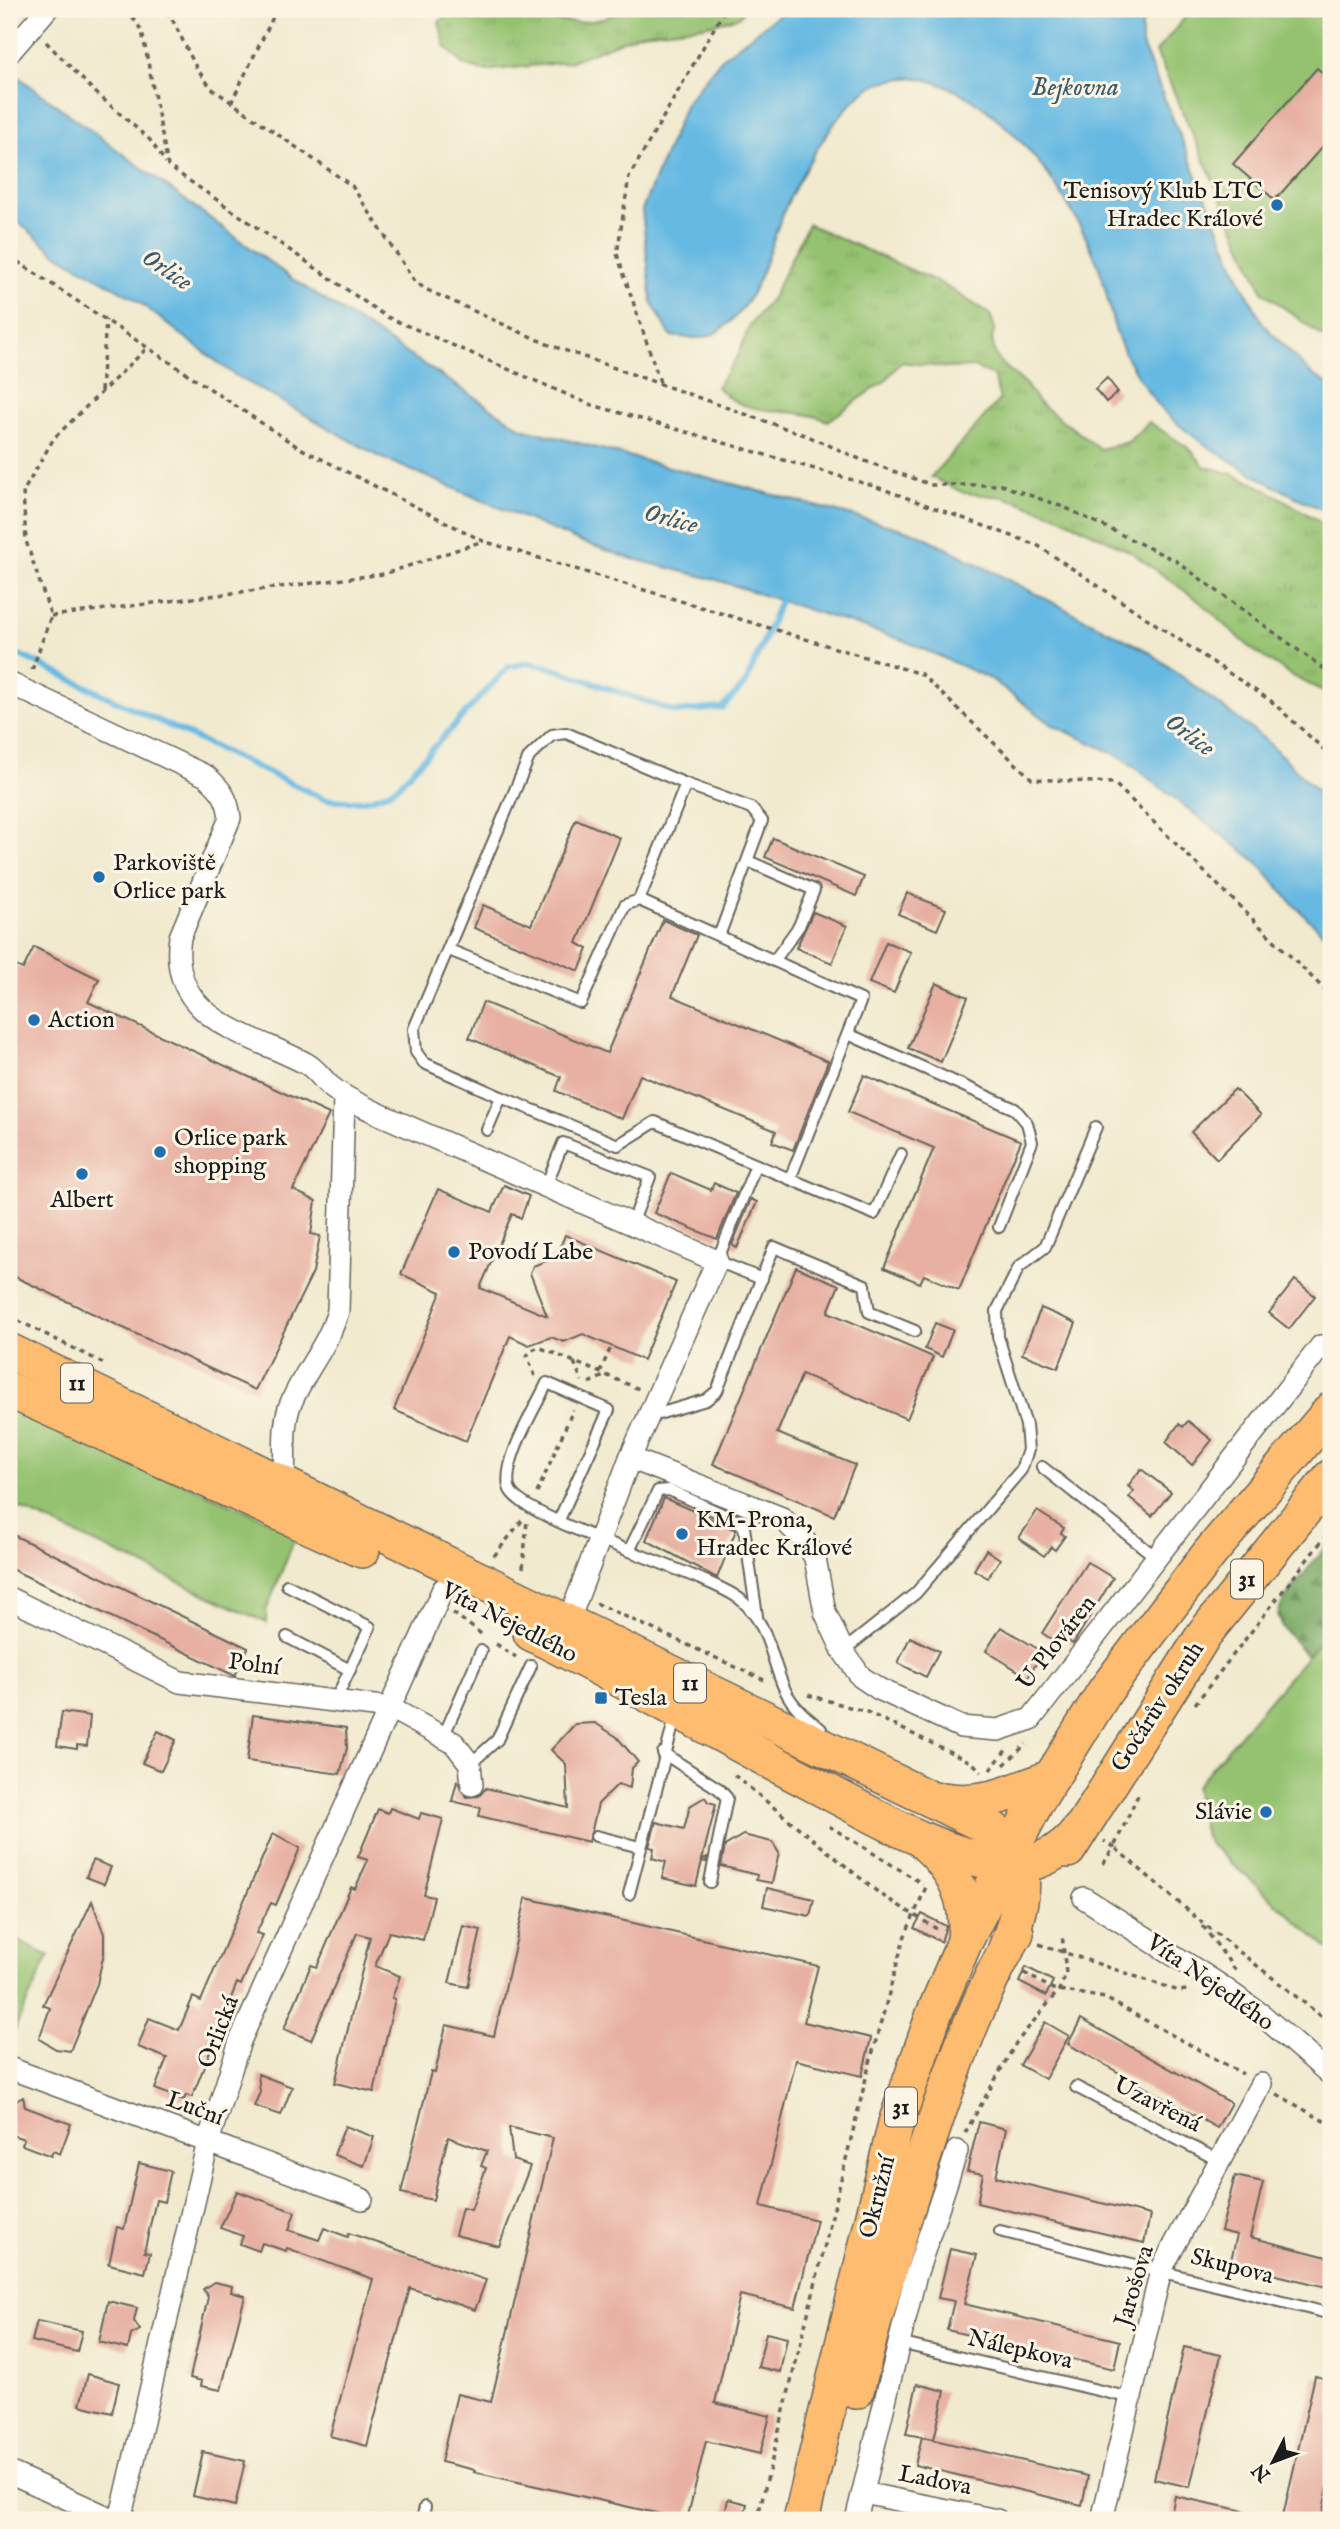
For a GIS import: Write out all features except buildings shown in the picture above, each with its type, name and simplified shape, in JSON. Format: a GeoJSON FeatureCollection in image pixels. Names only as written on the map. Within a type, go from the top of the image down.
{"type":"FeatureCollection","features":[{"type":"Feature","properties":{"kind":"main road","name":"Víta Nejedlého"},"geometry":{"type":"LineString","coordinates":[[9,1351],[283,1484],[573,1610],[866,1767],[994,1830],[1011,1859]]}},
{"type":"Feature","properties":{"kind":"main road","name":"Víta Nejedlého"},"geometry":{"type":"LineString","coordinates":[[9,1390],[443,1589],[935,1846],[1011,1859]]}},
{"type":"Feature","properties":{"kind":"main road","name":"Gočárův okruh"},"geometry":{"type":"LineString","coordinates":[[1011,1859],[1052,1777],[1105,1691],[1210,1553],[1331,1410]]}},
{"type":"Feature","properties":{"kind":"main road","name":"Gočárův okruh"},"geometry":{"type":"LineString","coordinates":[[1015,1962],[1080,1829],[1205,1633],[1331,1477]]}},
{"type":"Feature","properties":{"kind":"main road"},"geometry":{"type":"LineString","coordinates":[[929,1797],[983,1801],[1005,1796],[1052,1777]]}},
{"type":"Feature","properties":{"kind":"main road"},"geometry":{"type":"LineString","coordinates":[[1015,1962],[1023,1883],[1011,1859],[1053,1854],[1068,1845],[1080,1829]]}},
{"type":"Feature","properties":{"kind":"main road"},"geometry":{"type":"LineString","coordinates":[[935,1846],[960,1888],[967,1910],[954,1938]]}},
{"type":"Feature","properties":{"kind":"main road","name":"Okružní"},"geometry":{"type":"LineString","coordinates":[[801,2520],[891,2143],[954,1938],[1011,1859]]}},
{"type":"Feature","properties":{"kind":"main road","name":"Okružní"},"geometry":{"type":"LineString","coordinates":[[824,2520],[863,2359],[926,2150],[968,2031],[1015,1962]]}},
{"type":"Feature","properties":{"kind":"street"},"geometry":{"type":"LineString","coordinates":[[9,53],[47,9]]}},
{"type":"Feature","properties":{"kind":"street"},"geometry":{"type":"LineString","coordinates":[[12,684],[206,776],[221,789],[229,804],[230,818],[180,937],[178,950],[181,977],[195,1005],[213,1019],[310,1066],[344,1097],[717,1261],[630,1458],[573,1610]]}},
{"type":"Feature","properties":{"kind":"street"},"geometry":{"type":"LineString","coordinates":[[283,1484],[287,1417],[332,1332],[338,1311],[344,1097]]}},
{"type":"Feature","properties":{"kind":"street","name":"U Plováren"},"geometry":{"type":"LineString","coordinates":[[630,1458],[782,1518],[805,1541],[815,1558],[825,1612],[844,1651],[862,1677],[943,1720],[980,1730],[1013,1727],[1031,1719],[1321,1346]]}},
{"type":"Feature","properties":{"kind":"street","name":"Orlická"},"geometry":{"type":"LineString","coordinates":[[120,2520],[208,2142],[240,2042],[443,1589]]}},
{"type":"Feature","properties":{"kind":"street","name":"Polní"},"geometry":{"type":"LineString","coordinates":[[9,1598],[180,1682],[390,1708],[444,1735],[471,1775]]}},
{"type":"Feature","properties":{"kind":"street","name":"Víta Nejedlého"},"geometry":{"type":"LineString","coordinates":[[1084,1898],[1262,2015],[1331,2075]]}},
{"type":"Feature","properties":{"kind":"street","name":"Luční"},"geometry":{"type":"LineString","coordinates":[[9,2068],[362,2199]]}},
{"type":"Feature","properties":{"kind":"street","name":"Jarošova"},"geometry":{"type":"LineString","coordinates":[[1102,2520],[1161,2270],[1261,2084]]}},
{"type":"Feature","properties":{"kind":"street"},"geometry":{"type":"LineString","coordinates":[[856,2520],[915,2278],[957,2151]]}},
{"type":"Feature","properties":{"kind":"street"},"geometry":{"type":"LineString","coordinates":[[9,2472],[114,2520]]}},
{"type":"Feature","properties":{"kind":"street","name":"Ladova"},"geometry":{"type":"LineString","coordinates":[[863,2493],[998,2520]]}},
{"type":"Feature","properties":{"kind":"lane"},"geometry":{"type":"LineString","coordinates":[[719,936],[762,821],[758,814],[751,808],[686,784],[566,733],[552,735],[529,757],[414,1029],[416,1052],[433,1069],[618,1145],[655,1122],[874,1214],[901,1154]]}},
{"type":"Feature","properties":{"kind":"lane"},"geometry":{"type":"LineString","coordinates":[[639,900],[686,784]]}},
{"type":"Feature","properties":{"kind":"lane"},"geometry":{"type":"LineString","coordinates":[[748,862],[814,890],[799,926],[774,961]]}},
{"type":"Feature","properties":{"kind":"lane"},"geometry":{"type":"LineString","coordinates":[[449,950],[581,1003],[625,905],[639,900],[861,1000],[790,1179]]}},
{"type":"Feature","properties":{"kind":"lane"},"geometry":{"type":"LineString","coordinates":[[848,1034],[1015,1109],[1027,1123],[1032,1142],[999,1227]]}},
{"type":"Feature","properties":{"kind":"lane"},"geometry":{"type":"LineString","coordinates":[[487,1130],[501,1097]]}},
{"type":"Feature","properties":{"kind":"lane"},"geometry":{"type":"LineString","coordinates":[[844,1651],[915,1593],[1021,1470],[1028,1450],[1026,1425],[998,1337],[997,1311],[1019,1267],[1045,1247],[1096,1127]]}},
{"type":"Feature","properties":{"kind":"lane"},"geometry":{"type":"LineString","coordinates":[[546,1186],[563,1143],[650,1177],[632,1224]]}},
{"type":"Feature","properties":{"kind":"lane"},"geometry":{"type":"LineString","coordinates":[[756,1165],[717,1261],[762,1279]]}},
{"type":"Feature","properties":{"kind":"lane"},"geometry":{"type":"LineString","coordinates":[[648,1417],[706,1400],[717,1391],[774,1247],[865,1285],[869,1312],[915,1331]]}},
{"type":"Feature","properties":{"kind":"lane"},"geometry":{"type":"LineString","coordinates":[[559,1520],[609,1410],[547,1383],[508,1468],[509,1490],[519,1501],[559,1520],[739,1598],[757,1616]]}},
{"type":"Feature","properties":{"kind":"lane"},"geometry":{"type":"LineString","coordinates":[[1042,1467],[1157,1558]]}},
{"type":"Feature","properties":{"kind":"lane"},"geometry":{"type":"LineString","coordinates":[[629,1551],[658,1491],[669,1490],[738,1521],[744,1527],[757,1616],[769,1640],[785,1689],[804,1715],[866,1767]]}},
{"type":"Feature","properties":{"kind":"lane"},"geometry":{"type":"LineString","coordinates":[[287,1586],[370,1627],[335,1701]]}},
{"type":"Feature","properties":{"kind":"lane"},"geometry":{"type":"LineString","coordinates":[[286,1637],[350,1670]]}},
{"type":"Feature","properties":{"kind":"lane"},"geometry":{"type":"LineString","coordinates":[[444,1735],[481,1651]]}},
{"type":"Feature","properties":{"kind":"lane"},"geometry":{"type":"LineString","coordinates":[[471,1775],[497,1740],[531,1666]]}},
{"type":"Feature","properties":{"kind":"lane"},"geometry":{"type":"LineString","coordinates":[[629,1894],[663,1753],[677,1711]]}},
{"type":"Feature","properties":{"kind":"lane"},"geometry":{"type":"LineString","coordinates":[[663,1753],[719,1789],[727,1798],[710,1882]]}},
{"type":"Feature","properties":{"kind":"lane"},"geometry":{"type":"LineString","coordinates":[[596,1836],[640,1847]]}},
{"type":"Feature","properties":{"kind":"lane","name":"Uzavřená"},"geometry":{"type":"LineString","coordinates":[[1076,2088],[1218,2160]]}},
{"type":"Feature","properties":{"kind":"lane","name":"Skupova"},"geometry":{"type":"LineString","coordinates":[[1000,2231],[1331,2314]]}},
{"type":"Feature","properties":{"kind":"lane","name":"Nálepkova"},"geometry":{"type":"LineString","coordinates":[[899,2343],[1131,2398]]}},
{"type":"Feature","properties":{"kind":"lane"},"geometry":{"type":"LineString","coordinates":[[422,2520],[425,2507]]}},
{"type":"Feature","properties":{"kind":"path"},"geometry":{"type":"LineString","coordinates":[[127,9],[142,31],[168,166]]}},
{"type":"Feature","properties":{"kind":"path"},"geometry":{"type":"LineString","coordinates":[[156,9],[170,15],[196,67],[211,88],[352,186],[414,280],[425,289],[547,344],[932,485],[1001,485],[1066,508],[1176,561],[1331,674]]}},
{"type":"Feature","properties":{"kind":"path"},"geometry":{"type":"LineString","coordinates":[[231,103],[277,9]]}},
{"type":"Feature","properties":{"kind":"path"},"geometry":{"type":"LineString","coordinates":[[660,384],[617,254],[629,177],[725,9]]}},
{"type":"Feature","properties":{"kind":"path"},"geometry":{"type":"LineString","coordinates":[[32,26],[95,92],[150,140],[168,166],[385,316],[589,404],[877,487],[1037,545],[1271,701],[1331,756]]}},
{"type":"Feature","properties":{"kind":"path"},"geometry":{"type":"LineString","coordinates":[[9,256],[298,447],[483,541],[921,674],[1032,779],[1114,783],[1331,996]]}},
{"type":"Feature","properties":{"kind":"path"},"geometry":{"type":"LineString","coordinates":[[101,393],[106,320]]}},
{"type":"Feature","properties":{"kind":"path"},"geometry":{"type":"LineString","coordinates":[[12,684],[34,667],[51,616],[26,541],[23,492],[54,438],[147,348]]}},
{"type":"Feature","properties":{"kind":"path"},"geometry":{"type":"LineString","coordinates":[[51,616],[384,574],[483,541]]}},
{"type":"Feature","properties":{"kind":"path"},"geometry":{"type":"LineString","coordinates":[[9,1316],[119,1371]]}},
{"type":"Feature","properties":{"kind":"path"},"geometry":{"type":"LineString","coordinates":[[600,1372],[611,1347]]}},
{"type":"Feature","properties":{"kind":"path"},"geometry":{"type":"LineString","coordinates":[[533,1371],[527,1356],[534,1348],[600,1372],[657,1397]]}},
{"type":"Feature","properties":{"kind":"path"},"geometry":{"type":"LineString","coordinates":[[574,1362],[584,1386],[606,1375]]}},
{"type":"Feature","properties":{"kind":"path"},"geometry":{"type":"LineString","coordinates":[[531,1506],[579,1397]]}},
{"type":"Feature","properties":{"kind":"path"},"geometry":{"type":"LineString","coordinates":[[494,1558],[528,1513],[523,1568]]}},
{"type":"Feature","properties":{"kind":"path"},"geometry":{"type":"LineString","coordinates":[[1194,1707],[1331,1529]]}},
{"type":"Feature","properties":{"kind":"path"},"geometry":{"type":"LineString","coordinates":[[484,1558],[501,1558]]}},
{"type":"Feature","properties":{"kind":"path"},"geometry":{"type":"LineString","coordinates":[[512,1563],[534,1573]]}},
{"type":"Feature","properties":{"kind":"path"},"geometry":{"type":"LineString","coordinates":[[573,1610],[785,1689],[881,1718],[973,1763],[985,1776]]}},
{"type":"Feature","properties":{"kind":"path"},"geometry":{"type":"LineString","coordinates":[[1103,1864],[1114,1847],[1142,1785]]}},
{"type":"Feature","properties":{"kind":"path"},"geometry":{"type":"LineString","coordinates":[[1114,1847],[1198,1919],[1331,2024]]}},
{"type":"Feature","properties":{"kind":"path"},"geometry":{"type":"LineString","coordinates":[[757,2520],[869,2066],[904,1938],[913,1917],[954,1938]]}},
{"type":"Feature","properties":{"kind":"path"},"geometry":{"type":"LineString","coordinates":[[957,2151],[976,2109],[1016,2043],[1059,1990],[1066,1974],[1062,1934]]}},
{"type":"Feature","properties":{"kind":"path"},"geometry":{"type":"LineString","coordinates":[[1040,1945],[1180,1991],[1217,1983]]}},
{"type":"Feature","properties":{"kind":"path"},"geometry":{"type":"LineString","coordinates":[[1015,1962],[1059,1990],[1105,1998],[1331,2125]]}},
{"type":"Feature","properties":{"kind":"green space"},"geometry":{"type":"Polygon","coordinates":[[[475,9],[571,22],[607,17],[621,9],[745,9],[739,17],[705,26],[641,33],[569,62],[483,71],[464,65],[445,46],[439,22],[451,12],[475,9]]]}},
{"type":"Feature","properties":{"kind":"green space","name":"Tenisový Klub LTC Hradec Králové"},"geometry":{"type":"Polygon","coordinates":[[[1192,9],[1319,9],[1331,16],[1331,343],[1263,292],[1156,52],[1192,9]]]}},
{"type":"Feature","properties":{"kind":"green space"},"geometry":{"type":"Polygon","coordinates":[[[808,224],[940,283],[990,314],[995,329],[992,338],[995,354],[999,361],[1026,385],[1038,402],[1100,449],[1128,442],[1149,422],[1190,449],[1205,467],[1238,476],[1255,484],[1331,529],[1331,695],[1292,676],[1253,650],[1200,602],[1131,552],[1056,515],[1004,497],[964,493],[931,477],[1000,399],[993,376],[975,367],[950,368],[901,362],[885,381],[828,421],[799,413],[755,408],[729,398],[717,387],[738,355],[750,325],[772,298],[808,224]]]}},
{"type":"Feature","properties":{"kind":"green space"},"geometry":{"type":"Polygon","coordinates":[[[9,1406],[297,1533],[266,1611],[267,1623],[9,1503],[9,1406]]]}},
{"type":"Feature","properties":{"kind":"green space"},"geometry":{"type":"Polygon","coordinates":[[[1331,1540],[1331,1628],[1307,1656],[1283,1628],[1278,1614],[1284,1599],[1331,1540]]]}},
{"type":"Feature","properties":{"kind":"green space","name":"Slávie"},"geometry":{"type":"Polygon","coordinates":[[[1331,1628],[1331,1952],[1210,1844],[1205,1837],[1195,1787],[1331,1628]]]}},
{"type":"Feature","properties":{"kind":"green space"},"geometry":{"type":"Polygon","coordinates":[[[9,1936],[49,1956],[11,2037],[9,2036],[9,1936]]]}},
{"type":"Feature","properties":{"kind":"water","name":"Bejkovna"},"geometry":{"type":"Polygon","coordinates":[[[786,9],[1154,9],[1142,24],[1142,45],[1243,286],[1264,325],[1309,372],[1331,386],[1331,513],[1236,464],[1168,416],[1149,393],[1125,353],[1115,328],[1098,265],[1086,237],[1050,178],[1004,124],[977,103],[948,87],[918,78],[887,81],[872,87],[842,113],[816,151],[787,204],[754,290],[732,320],[706,337],[671,336],[652,303],[642,210],[687,101],[722,58],[786,9]]]}},
{"type":"Feature","properties":{"kind":"water","name":"Orlice"},"geometry":{"type":"Polygon","coordinates":[[[9,70],[291,278],[522,428],[917,533],[1148,651],[1267,741],[1331,805],[1331,941],[1293,904],[1257,862],[1120,756],[1054,726],[991,679],[905,641],[717,580],[629,558],[576,540],[380,457],[233,374],[135,299],[55,253],[9,214],[9,70]]]}},
{"type":"Feature","properties":{"kind":"waterway"},"geometry":{"type":"LineString","coordinates":[[9,650],[324,799],[354,801],[380,796],[398,786],[508,667],[528,663],[549,667],[675,712],[722,708],[746,683],[783,594]]}},
{"type":"Feature","properties":{"kind":"place","name":"Tenisový Klub LTC Hradec Králové"},"geometry":{"type":"Point","coordinates":[1277,205]}},
{"type":"Feature","properties":{"kind":"place","name":"Parkoviště Orlice park"},"geometry":{"type":"Point","coordinates":[99,877]}},
{"type":"Feature","properties":{"kind":"place","name":"Action"},"geometry":{"type":"Point","coordinates":[34,1020]}},
{"type":"Feature","properties":{"kind":"place","name":"Orlice park shopping"},"geometry":{"type":"Point","coordinates":[160,1152]}},
{"type":"Feature","properties":{"kind":"place","name":"Albert"},"geometry":{"type":"Point","coordinates":[82,1174]}},
{"type":"Feature","properties":{"kind":"place","name":"Povodí Labe"},"geometry":{"type":"Point","coordinates":[454,1252]}},
{"type":"Feature","properties":{"kind":"place","name":"KM-Prona, Hradec Králové"},"geometry":{"type":"Point","coordinates":[682,1534]}},
{"type":"Feature","properties":{"kind":"place","name":"Tesla"},"geometry":{"type":"Point","coordinates":[601,1698]}},
{"type":"Feature","properties":{"kind":"place","name":"Slávie"},"geometry":{"type":"Point","coordinates":[1266,1812]}}]}
